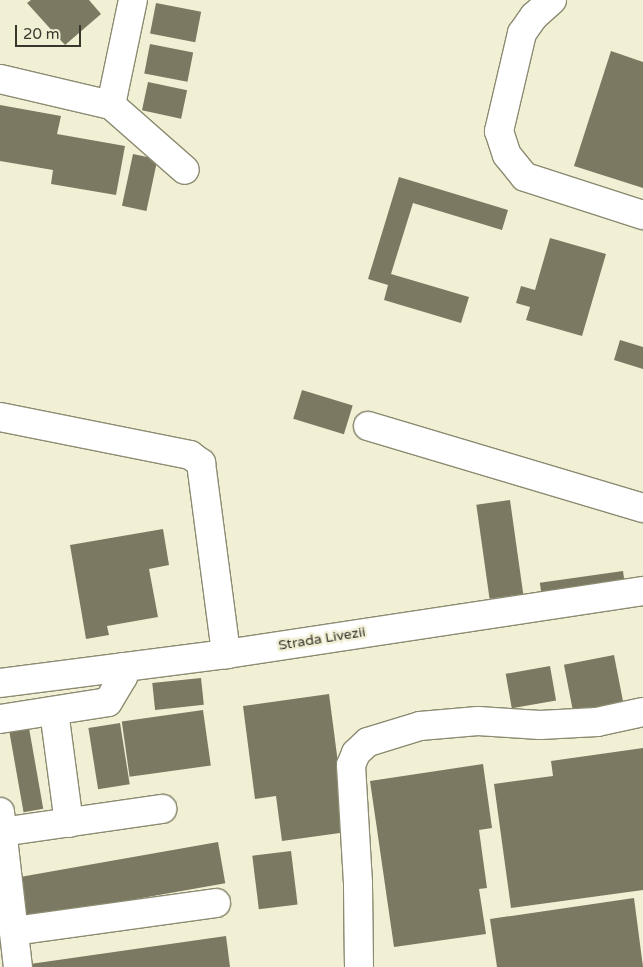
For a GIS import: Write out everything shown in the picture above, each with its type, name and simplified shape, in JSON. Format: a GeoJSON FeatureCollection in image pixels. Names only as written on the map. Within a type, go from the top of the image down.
{"type":"FeatureCollection","features":[{"type":"Feature","properties":{"kind":"street"},"geometry":{"type":"LineString","coordinates":[[111,105],[133,0]]}},
{"type":"Feature","properties":{"kind":"street"},"geometry":{"type":"LineString","coordinates":[[552,0],[534,16],[522,33],[499,131],[507,156],[525,177],[643,215]]}},
{"type":"Feature","properties":{"kind":"street"},"geometry":{"type":"LineString","coordinates":[[0,80],[111,105],[185,170]]}},
{"type":"Feature","properties":{"kind":"street"},"geometry":{"type":"LineString","coordinates":[[0,416],[190,456],[201,463],[226,654]]}},
{"type":"Feature","properties":{"kind":"street"},"geometry":{"type":"LineString","coordinates":[[368,426],[643,508]]}},
{"type":"Feature","properties":{"kind":"street","name":"Strada Livezii"},"geometry":{"type":"LineString","coordinates":[[0,683],[226,654],[643,591]]}},
{"type":"Feature","properties":{"kind":"street"},"geometry":{"type":"LineString","coordinates":[[0,720],[108,702],[123,677],[123,667]]}},
{"type":"Feature","properties":{"kind":"street"},"geometry":{"type":"LineString","coordinates":[[54,711],[69,823]]}},
{"type":"Feature","properties":{"kind":"street"},"geometry":{"type":"LineString","coordinates":[[358,967],[358,883],[351,765],[356,753],[368,742],[420,726],[478,721],[550,725],[597,722],[643,712]]}},
{"type":"Feature","properties":{"kind":"street"},"geometry":{"type":"LineString","coordinates":[[18,967],[1,822],[69,823],[162,809]]}},
{"type":"Feature","properties":{"kind":"street"},"geometry":{"type":"LineString","coordinates":[[14,931],[216,903]]}},
{"type":"Feature","properties":{"kind":"building"},"geometry":{"type":"Polygon","coordinates":[[[31,0],[89,0],[101,14],[65,45],[27,3],[31,0]]]}},
{"type":"Feature","properties":{"kind":"building"},"geometry":{"type":"Polygon","coordinates":[[[156,3],[201,12],[195,42],[150,33],[156,3]]]}},
{"type":"Feature","properties":{"kind":"building"},"geometry":{"type":"Polygon","coordinates":[[[150,44],[193,52],[187,82],[144,73],[150,44]]]}},
{"type":"Feature","properties":{"kind":"building"},"geometry":{"type":"Polygon","coordinates":[[[611,51],[643,62],[643,188],[574,166],[611,51]]]}},
{"type":"Feature","properties":{"kind":"building"},"geometry":{"type":"Polygon","coordinates":[[[148,82],[187,90],[181,119],[142,110],[148,82]]]}},
{"type":"Feature","properties":{"kind":"building"},"geometry":{"type":"Polygon","coordinates":[[[0,105],[61,116],[57,134],[125,146],[116,195],[51,184],[53,170],[0,161],[0,105]]]}},
{"type":"Feature","properties":{"kind":"building"},"geometry":{"type":"Polygon","coordinates":[[[133,154],[157,159],[146,211],[122,206],[133,154]]]}},
{"type":"Feature","properties":{"kind":"building"},"geometry":{"type":"Polygon","coordinates":[[[399,177],[508,210],[502,230],[413,203],[391,274],[469,297],[461,323],[384,300],[388,285],[368,279],[399,177]]]}},
{"type":"Feature","properties":{"kind":"building"},"geometry":{"type":"Polygon","coordinates":[[[550,238],[606,254],[582,336],[526,320],[530,307],[516,303],[521,286],[535,290],[550,238]]]}},
{"type":"Feature","properties":{"kind":"building"},"geometry":{"type":"Polygon","coordinates":[[[620,340],[643,347],[643,369],[614,360],[620,340]]]}},
{"type":"Feature","properties":{"kind":"building"},"geometry":{"type":"Polygon","coordinates":[[[302,390],[353,405],[344,434],[293,419],[302,390]]]}},
{"type":"Feature","properties":{"kind":"building"},"geometry":{"type":"Polygon","coordinates":[[[510,500],[523,594],[490,599],[476,505],[510,500]]]}},
{"type":"Feature","properties":{"kind":"building"},"geometry":{"type":"Polygon","coordinates":[[[163,529],[169,565],[149,569],[158,617],[107,626],[109,635],[86,639],[70,545],[163,529]]]}},
{"type":"Feature","properties":{"kind":"building"},"geometry":{"type":"Polygon","coordinates":[[[623,571],[625,586],[542,598],[540,583],[623,571]]]}},
{"type":"Feature","properties":{"kind":"building"},"geometry":{"type":"Polygon","coordinates":[[[614,655],[623,703],[573,713],[564,665],[614,655]]]}},
{"type":"Feature","properties":{"kind":"building"},"geometry":{"type":"Polygon","coordinates":[[[550,666],[556,700],[512,708],[506,674],[550,666]]]}},
{"type":"Feature","properties":{"kind":"building"},"geometry":{"type":"Polygon","coordinates":[[[201,678],[204,705],[155,710],[152,683],[201,678]]]}},
{"type":"Feature","properties":{"kind":"building"},"geometry":{"type":"Polygon","coordinates":[[[329,694],[347,832],[282,841],[276,796],[255,799],[243,706],[329,694]]]}},
{"type":"Feature","properties":{"kind":"building"},"geometry":{"type":"Polygon","coordinates":[[[203,710],[211,765],[130,777],[122,721],[203,710]]]}},
{"type":"Feature","properties":{"kind":"building"},"geometry":{"type":"Polygon","coordinates":[[[120,723],[130,784],[98,789],[88,728],[120,723]]]}},
{"type":"Feature","properties":{"kind":"building"},"geometry":{"type":"Polygon","coordinates":[[[29,728],[43,809],[24,812],[9,731],[29,728]]]}},
{"type":"Feature","properties":{"kind":"building"},"geometry":{"type":"Polygon","coordinates":[[[643,748],[643,890],[511,908],[494,784],[553,776],[551,761],[643,748]]]}},
{"type":"Feature","properties":{"kind":"building"},"geometry":{"type":"Polygon","coordinates":[[[483,764],[492,828],[479,830],[487,888],[479,889],[486,934],[394,947],[370,781],[483,764]]]}},
{"type":"Feature","properties":{"kind":"building"},"geometry":{"type":"Polygon","coordinates":[[[218,842],[225,883],[24,919],[17,877],[218,842]]]}},
{"type":"Feature","properties":{"kind":"building"},"geometry":{"type":"Polygon","coordinates":[[[291,851],[298,905],[259,909],[252,856],[291,851]]]}},
{"type":"Feature","properties":{"kind":"building"},"geometry":{"type":"Polygon","coordinates":[[[634,898],[643,967],[497,967],[490,919],[634,898]]]}},
{"type":"Feature","properties":{"kind":"building"},"geometry":{"type":"Polygon","coordinates":[[[226,936],[230,967],[23,967],[23,965],[226,936]]]}}]}
